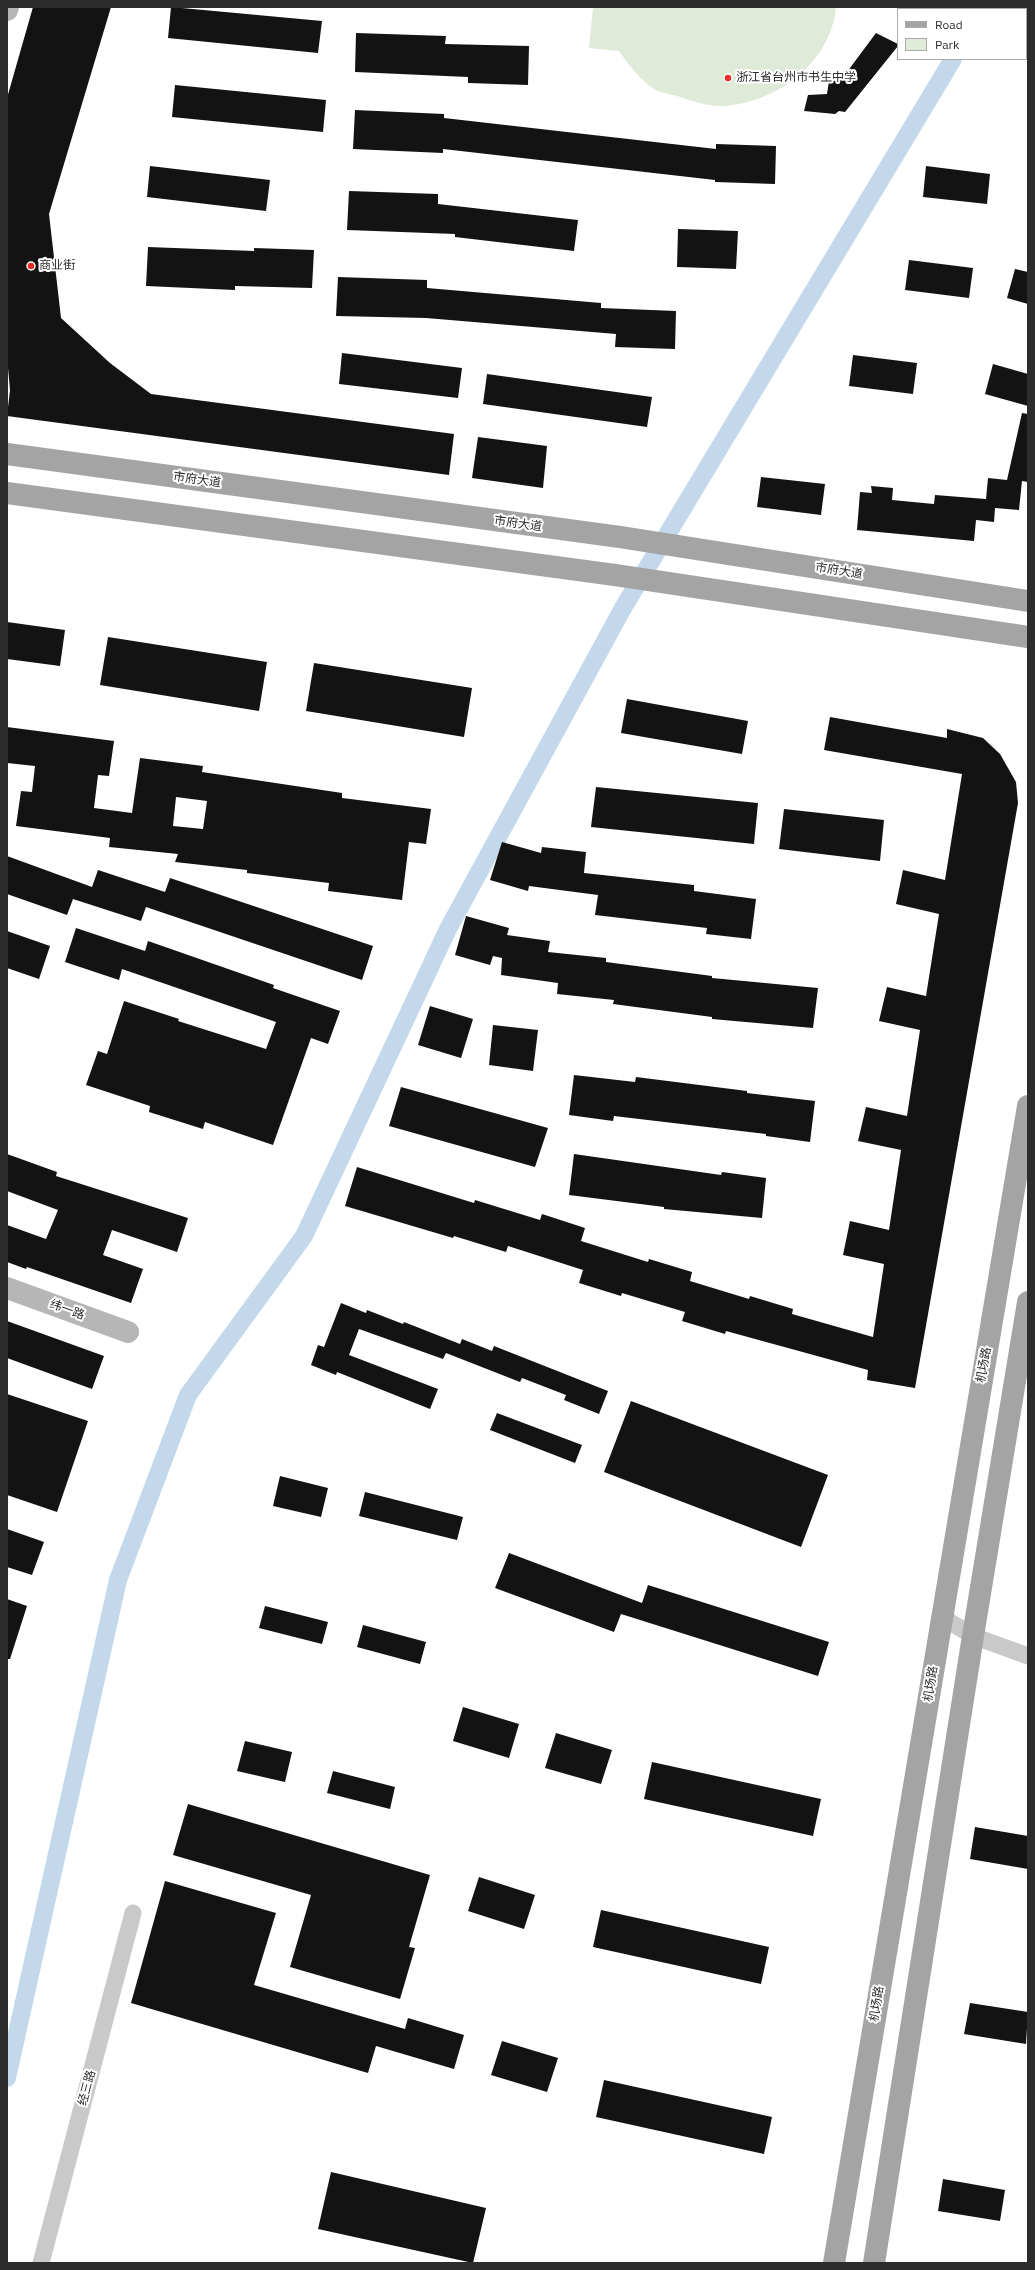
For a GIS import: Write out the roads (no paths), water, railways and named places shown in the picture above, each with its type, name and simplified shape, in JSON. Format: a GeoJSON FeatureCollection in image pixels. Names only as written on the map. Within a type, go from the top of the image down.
{"type":"FeatureCollection","features":[{"type":"Feature","properties":{"kind":"main road","name":"市府大道"},"geometry":{"type":"LineString","coordinates":[[7,454],[620,537],[1024,598]]}},
{"type":"Feature","properties":{"kind":"main road"},"geometry":{"type":"LineString","coordinates":[[7,493],[615,575],[1028,637]]}},
{"type":"Feature","properties":{"kind":"main road","name":"机场路"},"geometry":{"type":"LineString","coordinates":[[834,2263],[1028,1106]]}},
{"type":"Feature","properties":{"kind":"main road"},"geometry":{"type":"LineString","coordinates":[[874,2263],[973,1636],[1028,1302]]}},
{"type":"Feature","properties":{"kind":"street","name":"纬一路"},"geometry":{"type":"LineString","coordinates":[[7,1288],[128,1332]]}},
{"type":"Feature","properties":{"kind":"street"},"geometry":{"type":"LineString","coordinates":[[942,1617],[973,1636],[1028,1656]]}},
{"type":"Feature","properties":{"kind":"street","name":"经三路"},"geometry":{"type":"LineString","coordinates":[[41,2263],[133,1913]]}},
{"type":"Feature","properties":{"kind":"waterway"},"geometry":{"type":"LineString","coordinates":[[7,2078],[118,1580],[188,1395],[304,1236],[448,929],[623,608],[952,60]]}},
{"type":"Feature","properties":{"kind":"place","name":"浙江省台州市书生中学"},"geometry":{"type":"Point","coordinates":[728,78]}},
{"type":"Feature","properties":{"kind":"place","name":"商业街"},"geometry":{"type":"Point","coordinates":[31,266]}}]}
